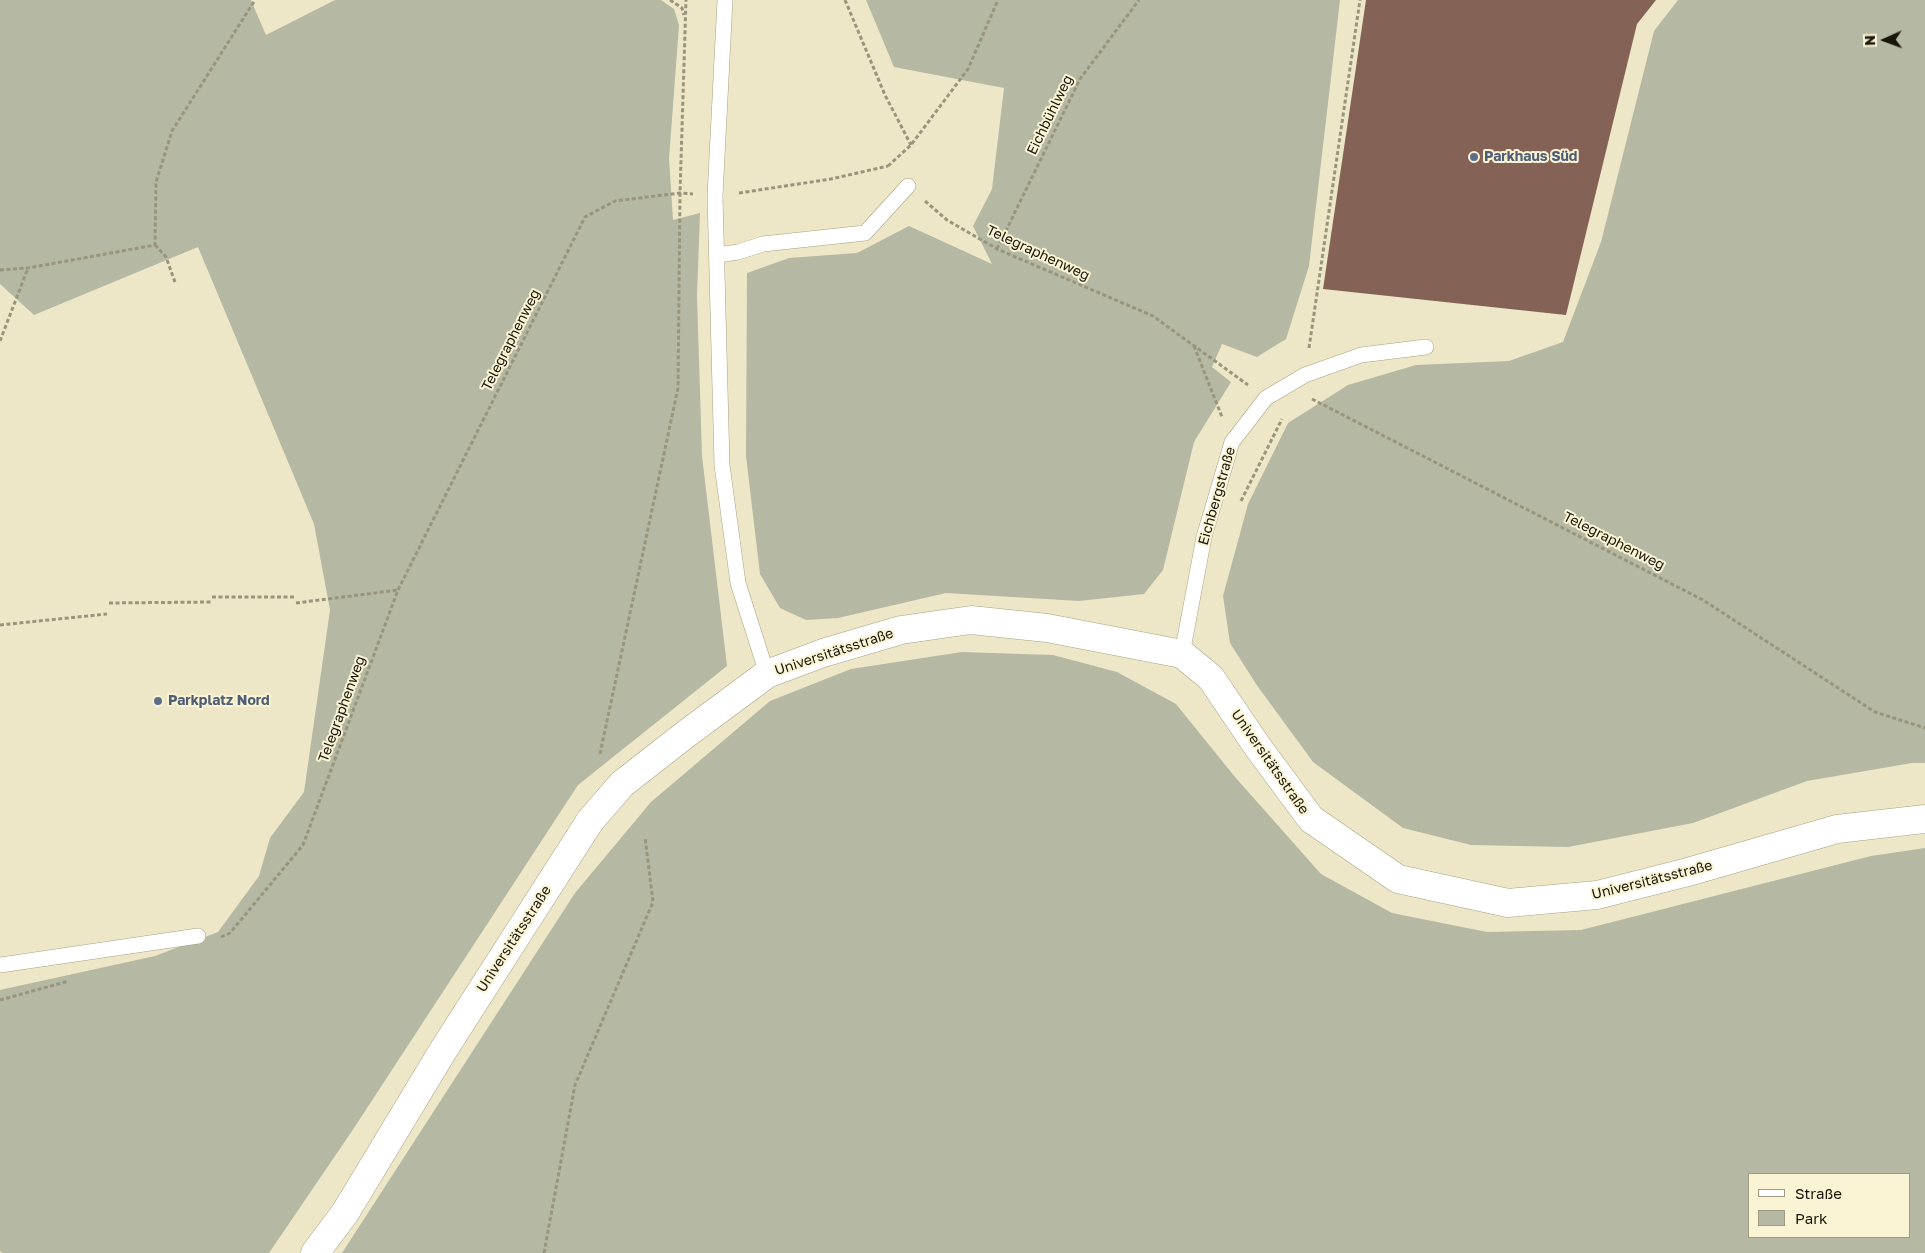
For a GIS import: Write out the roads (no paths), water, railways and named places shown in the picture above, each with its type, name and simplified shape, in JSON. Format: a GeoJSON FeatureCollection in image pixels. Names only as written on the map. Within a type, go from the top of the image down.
{"type":"FeatureCollection","features":[{"type":"Feature","properties":{"kind":"street","name":"Universitätsstraße"},"geometry":{"type":"LineString","coordinates":[[315,1253],[345,1213],[444,1049],[590,821],[622,784],[767,674],[823,653],[901,630],[971,620],[1047,628],[1182,654],[1211,678],[1257,746],[1311,820],[1398,879],[1508,903],[1597,895],[1688,872],[1836,829],[1925,819]]}},
{"type":"Feature","properties":{"kind":"lane","name":"Universitätsstraße"},"geometry":{"type":"LineString","coordinates":[[725,0],[715,196],[722,465],[738,583],[767,674]]}},
{"type":"Feature","properties":{"kind":"lane"},"geometry":{"type":"LineString","coordinates":[[718,255],[738,252],[763,244],[864,233],[908,186]]}},
{"type":"Feature","properties":{"kind":"lane","name":"Eichbergstraße"},"geometry":{"type":"LineString","coordinates":[[1182,654],[1204,537],[1232,442],[1266,398],[1305,375],[1361,355],[1426,347]]}},
{"type":"Feature","properties":{"kind":"lane"},"geometry":{"type":"LineString","coordinates":[[0,965],[205,938]]}},
{"type":"Feature","properties":{"kind":"place","name":"Parkhaus Süd"},"geometry":{"type":"Point","coordinates":[1474,157]}},
{"type":"Feature","properties":{"kind":"place","name":"Parkplatz Nord"},"geometry":{"type":"Point","coordinates":[158,701]}}]}
